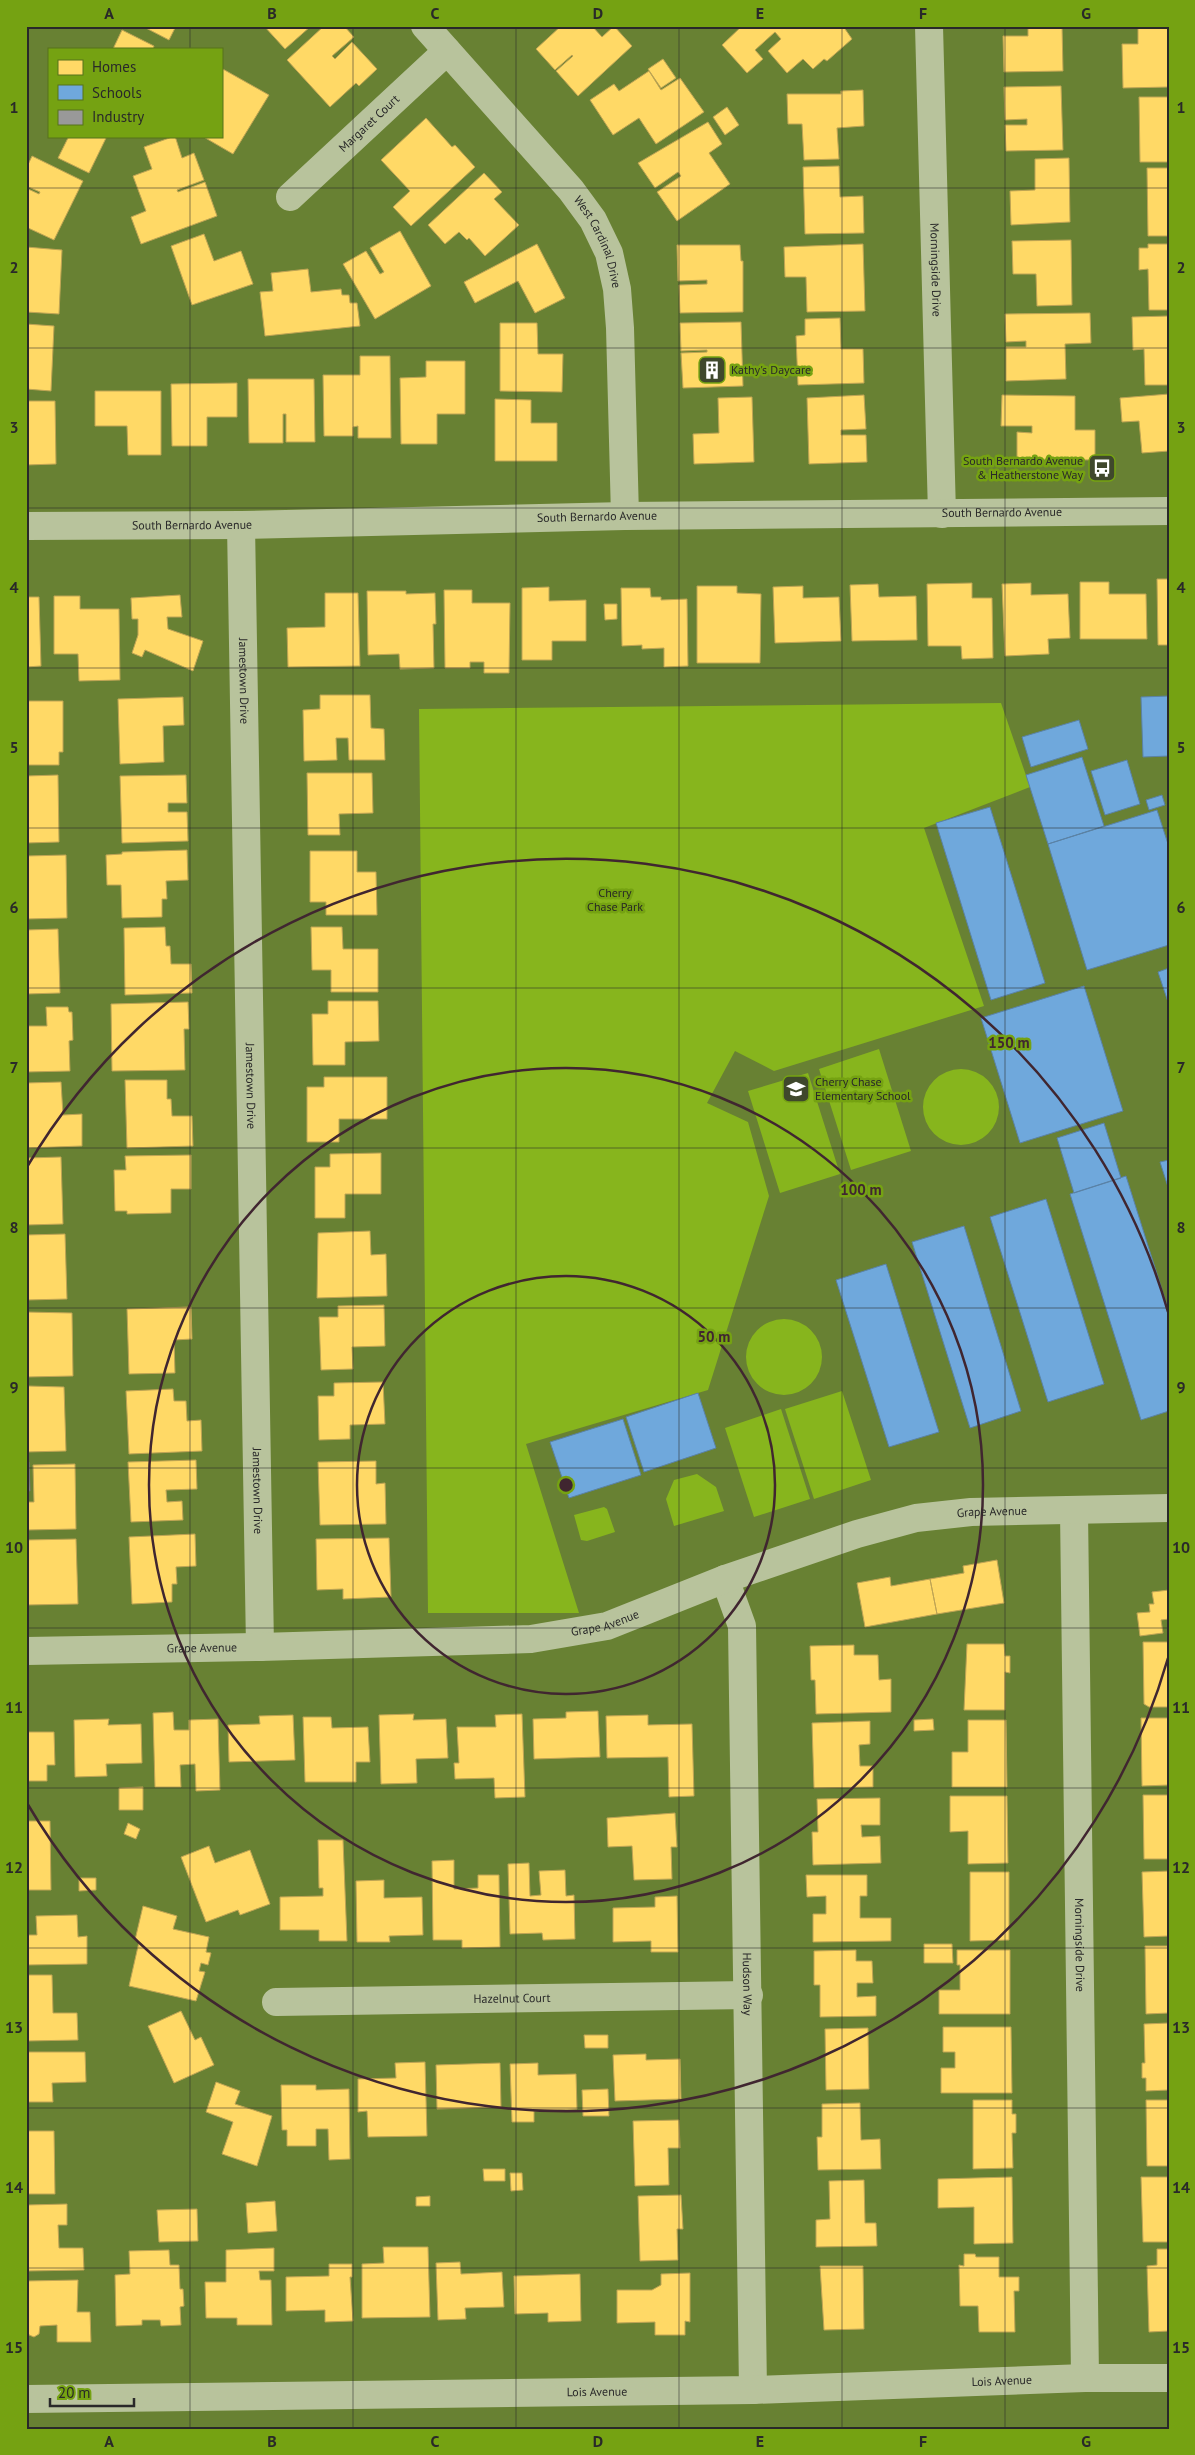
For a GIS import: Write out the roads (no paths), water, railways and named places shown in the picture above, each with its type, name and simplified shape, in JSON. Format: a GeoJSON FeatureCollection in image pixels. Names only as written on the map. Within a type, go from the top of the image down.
{"type":"FeatureCollection","features":[{"type":"Feature","properties":{"kind":"street","name":"West Cardinal Drive"},"geometry":{"type":"LineString","coordinates":[[425,26],[571,190],[593,220],[609,253],[617,290],[620,328],[625,516]]}},
{"type":"Feature","properties":{"kind":"street","name":"Morningside Drive"},"geometry":{"type":"LineString","coordinates":[[929,26],[942,514]]}},
{"type":"Feature","properties":{"kind":"street","name":"Margaret Court"},"geometry":{"type":"LineString","coordinates":[[290,197],[447,51]]}},
{"type":"Feature","properties":{"kind":"street","name":"South Bernardo Avenue"},"geometry":{"type":"LineString","coordinates":[[26,526],[241,525],[625,516],[1169,511]]}},
{"type":"Feature","properties":{"kind":"street","name":"Jamestown Drive"},"geometry":{"type":"LineString","coordinates":[[241,525],[260,1647]]}},
{"type":"Feature","properties":{"kind":"street","name":"Grape Avenue"},"geometry":{"type":"LineString","coordinates":[[26,1651],[260,1647],[531,1639],[607,1626],[725,1579],[857,1534],[916,1518],[971,1512],[1169,1508]]}},
{"type":"Feature","properties":{"kind":"street","name":"Morningside Drive"},"geometry":{"type":"LineString","coordinates":[[1074,1511],[1085,2378]]}},
{"type":"Feature","properties":{"kind":"street","name":"Hudson Way"},"geometry":{"type":"LineString","coordinates":[[725,1579],[742,1626],[753,2390]]}},
{"type":"Feature","properties":{"kind":"street","name":"Hazelnut Court"},"geometry":{"type":"LineString","coordinates":[[276,2002],[748,1995]]}},
{"type":"Feature","properties":{"kind":"street","name":"Lois Avenue"},"geometry":{"type":"LineString","coordinates":[[26,2399],[753,2390],[1085,2378],[1169,2378]]}},
{"type":"Feature","properties":{"kind":"place","name":"Kathy's Daycare"},"geometry":{"type":"Point","coordinates":[712,370]}},
{"type":"Feature","properties":{"kind":"place","name":"South Bernardo Avenue & Heatherstone Way"},"geometry":{"type":"Point","coordinates":[1102,468]}},
{"type":"Feature","properties":{"kind":"place","name":"Cherry Chase Elementary School"},"geometry":{"type":"Point","coordinates":[796,1089]}},
{"type":"Feature","properties":{"kind":"park label","name":"Cherry Chase Park"},"geometry":{"type":"Point","coordinates":[615,900]}}]}
